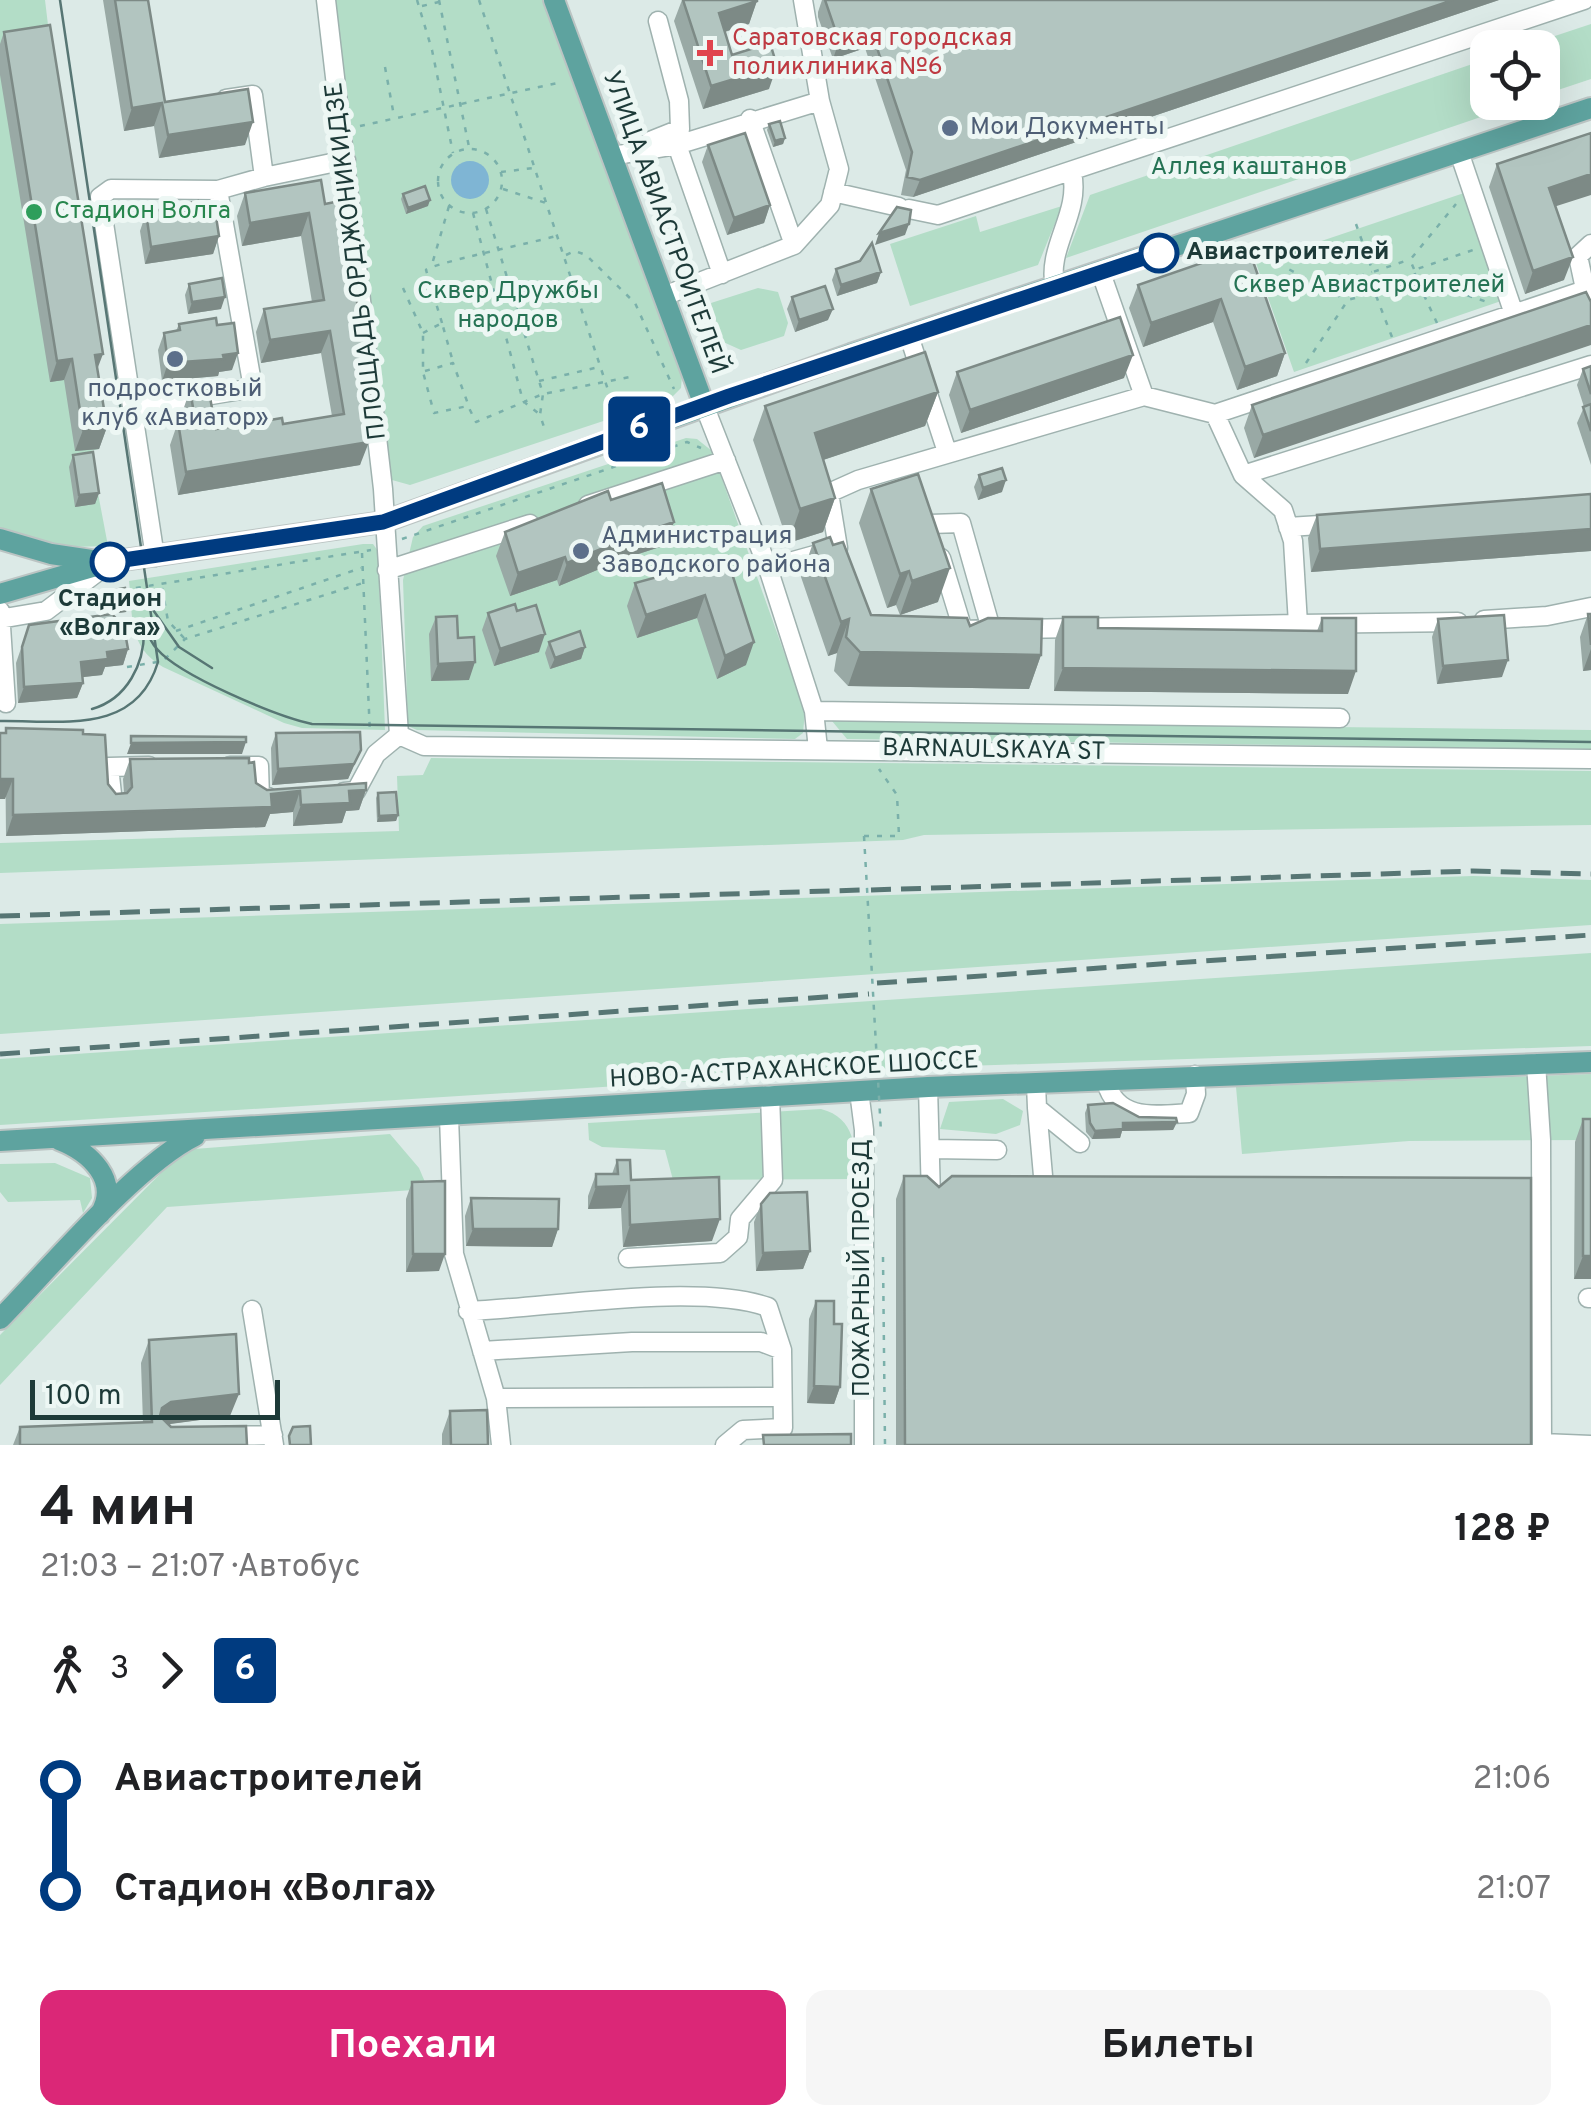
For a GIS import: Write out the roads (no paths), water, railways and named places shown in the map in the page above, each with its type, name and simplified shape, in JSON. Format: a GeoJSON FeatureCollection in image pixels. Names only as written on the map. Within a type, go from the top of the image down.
{"type":"FeatureCollection","features":[{"type":"Feature","properties":{"kind":"main road","name":"УЛИЦА АВИАСТРОИТЕЛЕЙ"},"geometry":{"type":"LineString","coordinates":[[554,0],[704,405]]}},
{"type":"Feature","properties":{"kind":"main road"},"geometry":{"type":"LineString","coordinates":[[0,594],[110,562],[383,522],[704,405],[1591,108]]}},
{"type":"Feature","properties":{"kind":"main road"},"geometry":{"type":"LineString","coordinates":[[0,539],[51,554],[110,562]]}},
{"type":"Feature","properties":{"kind":"main road","name":"НОВО-АСТРАХАНСКОЕ ШОССЕ"},"geometry":{"type":"LineString","coordinates":[[0,1141],[928,1087],[1591,1062]]}},
{"type":"Feature","properties":{"kind":"main road"},"geometry":{"type":"LineString","coordinates":[[0,1319],[96,1220],[179,1144],[202,1132]]}},
{"type":"Feature","properties":{"kind":"main road"},"geometry":{"type":"LineString","coordinates":[[57,1139],[83,1153],[106,1180],[108,1197],[96,1220]]}},
{"type":"Feature","properties":{"kind":"street","name":"ПЛОЩАДЬ ОРДЖОНИКИДЗЕ"},"geometry":{"type":"LineString","coordinates":[[326,0],[388,570],[399,735]]}},
{"type":"Feature","properties":{"kind":"street"},"geometry":{"type":"LineString","coordinates":[[664,296],[794,245],[830,206],[839,169],[820,101],[803,0]]}},
{"type":"Feature","properties":{"kind":"street"},"geometry":{"type":"LineString","coordinates":[[833,192],[938,216],[1584,0]]}},
{"type":"Feature","properties":{"kind":"street"},"geometry":{"type":"LineString","coordinates":[[612,156],[680,129],[680,101],[658,21]]}},
{"type":"Feature","properties":{"kind":"street"},"geometry":{"type":"LineString","coordinates":[[200,102],[253,95],[264,176]]}},
{"type":"Feature","properties":{"kind":"street"},"geometry":{"type":"LineString","coordinates":[[612,156],[676,145],[820,101]]}},
{"type":"Feature","properties":{"kind":"street"},"geometry":{"type":"LineString","coordinates":[[750,120],[794,245]]}},
{"type":"Feature","properties":{"kind":"street"},"geometry":{"type":"LineString","coordinates":[[676,145],[722,274]]}},
{"type":"Feature","properties":{"kind":"street"},"geometry":{"type":"LineString","coordinates":[[1459,152],[1514,314]]}},
{"type":"Feature","properties":{"kind":"street"},"geometry":{"type":"LineString","coordinates":[[156,556],[100,197],[111,189],[218,190],[264,176],[346,160]]}},
{"type":"Feature","properties":{"kind":"street"},"geometry":{"type":"LineString","coordinates":[[1055,288],[1050,266],[1076,195],[1072,174]]}},
{"type":"Feature","properties":{"kind":"street"},"geometry":{"type":"LineString","coordinates":[[134,408],[253,388],[218,190]]}},
{"type":"Feature","properties":{"kind":"street"},"geometry":{"type":"LineString","coordinates":[[1591,244],[1578,256],[1582,292],[1591,316]]}},
{"type":"Feature","properties":{"kind":"street"},"geometry":{"type":"LineString","coordinates":[[1101,273],[1144,396]]}},
{"type":"Feature","properties":{"kind":"street"},"geometry":{"type":"LineString","coordinates":[[768,568],[841,556],[829,493],[914,470],[947,452],[1144,396],[1215,414],[1582,292]]}},
{"type":"Feature","properties":{"kind":"street"},"geometry":{"type":"LineString","coordinates":[[909,336],[947,452]]}},
{"type":"Feature","properties":{"kind":"street"},"geometry":{"type":"LineString","coordinates":[[1243,475],[1591,365]]}},
{"type":"Feature","properties":{"kind":"street","name":"УЛИЦА АВИАСТРОИТЕЛЕЙ"},"geometry":{"type":"LineString","coordinates":[[704,405],[768,568],[814,711],[818,749]]}},
{"type":"Feature","properties":{"kind":"street"},"geometry":{"type":"LineString","coordinates":[[1215,414],[1243,475],[1283,510],[1298,624]]}},
{"type":"Feature","properties":{"kind":"street"},"geometry":{"type":"LineString","coordinates":[[575,509],[726,460]]}},
{"type":"Feature","properties":{"kind":"street"},"geometry":{"type":"LineString","coordinates":[[388,570],[556,515]]}},
{"type":"Feature","properties":{"kind":"street"},"geometry":{"type":"LineString","coordinates":[[991,629],[961,522],[928,516],[954,630],[1400,626],[1548,616],[1591,607]]}},
{"type":"Feature","properties":{"kind":"street"},"geometry":{"type":"LineString","coordinates":[[1288,527],[1364,521]]}},
{"type":"Feature","properties":{"kind":"street"},"geometry":{"type":"LineString","coordinates":[[6,703],[1,616],[46,610],[110,562]]}},
{"type":"Feature","properties":{"kind":"street"},"geometry":{"type":"LineString","coordinates":[[814,711],[1340,718]]}},
{"type":"Feature","properties":{"kind":"street"},"geometry":{"type":"LineString","coordinates":[[318,794],[356,792],[376,754],[399,735]]}},
{"type":"Feature","properties":{"kind":"street","name":"BARNAULSKAYA ST"},"geometry":{"type":"LineString","coordinates":[[399,735],[424,746],[1591,759]]}},
{"type":"Feature","properties":{"kind":"street"},"geometry":{"type":"LineString","coordinates":[[113,803],[109,767],[165,766]]}},
{"type":"Feature","properties":{"kind":"street"},"geometry":{"type":"LineString","coordinates":[[203,766],[259,766],[260,798],[280,796]]}},
{"type":"Feature","properties":{"kind":"street"},"geometry":{"type":"LineString","coordinates":[[1536,1063],[1541,1140],[1542,1444],[1591,1445]]}},
{"type":"Feature","properties":{"kind":"street"},"geometry":{"type":"LineString","coordinates":[[1106,1082],[1111,1098],[1131,1114],[1190,1113],[1196,1094],[1195,1075]]}},
{"type":"Feature","properties":{"kind":"street"},"geometry":{"type":"LineString","coordinates":[[1036,1084],[1044,1188]]}},
{"type":"Feature","properties":{"kind":"street"},"geometry":{"type":"LineString","coordinates":[[928,1087],[932,1198]]}},
{"type":"Feature","properties":{"kind":"street","name":"ПОЖАРНЫЙ ПРОЕЗД"},"geometry":{"type":"LineString","coordinates":[[859,1091],[864,1130],[864,1445]]}},
{"type":"Feature","properties":{"kind":"street"},"geometry":{"type":"LineString","coordinates":[[628,1258],[720,1253],[738,1237],[740,1219],[773,1180],[770,1096]]}},
{"type":"Feature","properties":{"kind":"street"},"geometry":{"type":"LineString","coordinates":[[1037,1108],[1080,1143]]}},
{"type":"Feature","properties":{"kind":"street"},"geometry":{"type":"LineString","coordinates":[[449,1116],[454,1254],[496,1398],[501,1445]]}},
{"type":"Feature","properties":{"kind":"street"},"geometry":{"type":"LineString","coordinates":[[931,1149],[997,1150]]}},
{"type":"Feature","properties":{"kind":"street"},"geometry":{"type":"LineString","coordinates":[[468,1311],[593,1301],[742,1298],[768,1307],[782,1350],[783,1428],[743,1430],[725,1445]]}},
{"type":"Feature","properties":{"kind":"street"},"geometry":{"type":"LineString","coordinates":[[200,1436],[274,1440],[252,1310]]}},
{"type":"Feature","properties":{"kind":"street"},"geometry":{"type":"LineString","coordinates":[[482,1352],[632,1342],[760,1342],[782,1350]]}},
{"type":"Feature","properties":{"kind":"street"},"geometry":{"type":"LineString","coordinates":[[496,1398],[782,1397]]}},
{"type":"Feature","properties":{"kind":"water"},"geometry":{"type":"Polygon","coordinates":[[[470,161],[483,167],[489,180],[483,193],[470,199],[457,193],[451,180],[457,167],[470,161]]]}},
{"type":"Feature","properties":{"kind":"tram line"},"geometry":{"type":"LineString","coordinates":[[0,721],[71,721],[114,713],[133,702],[147,686],[158,662],[60,0]]}},
{"type":"Feature","properties":{"kind":"tram line"},"geometry":{"type":"LineString","coordinates":[[151,607],[179,647],[212,668]]}},
{"type":"Feature","properties":{"kind":"tram line"},"geometry":{"type":"LineString","coordinates":[[143,621],[154,646],[186,671],[253,704],[312,724],[1591,742]]}},
{"type":"Feature","properties":{"kind":"tram line"},"geometry":{"type":"LineString","coordinates":[[92,709],[115,697],[132,678],[141,654],[144,628]]}},
{"type":"Feature","properties":{"kind":"railway"},"geometry":{"type":"LineString","coordinates":[[871,890],[1473,871],[1591,874]]}},
{"type":"Feature","properties":{"kind":"railway"},"geometry":{"type":"LineString","coordinates":[[0,916],[862,890]]}},
{"type":"Feature","properties":{"kind":"railway"},"geometry":{"type":"LineString","coordinates":[[877,983],[1591,935]]}},
{"type":"Feature","properties":{"kind":"railway"},"geometry":{"type":"LineString","coordinates":[[0,1054],[869,994]]}},
{"type":"Feature","properties":{"kind":"place","name":"Саратовская городская поликлиника №6"},"geometry":{"type":"Point","coordinates":[710,53]}},
{"type":"Feature","properties":{"kind":"place","name":"Мои Документы"},"geometry":{"type":"Point","coordinates":[950,128]}},
{"type":"Feature","properties":{"kind":"place","name":"Стадион Волга"},"geometry":{"type":"Point","coordinates":[34,212]}},
{"type":"Feature","properties":{"kind":"place","name":"Авиастроителей"},"geometry":{"type":"Point","coordinates":[1159,253]}},
{"type":"Feature","properties":{"kind":"place","name":"подростковый клуб «Авиатор»"},"geometry":{"type":"Point","coordinates":[175,359]}},
{"type":"Feature","properties":{"kind":"place","name":"Администрация Заводского района"},"geometry":{"type":"Point","coordinates":[581,551]}},
{"type":"Feature","properties":{"kind":"place","name":"Стадион «Волга»"},"geometry":{"type":"Point","coordinates":[110,562]}},
{"type":"Feature","properties":{"kind":"park label","name":"Аллея каштанов"},"geometry":{"type":"Point","coordinates":[1249,168]}},
{"type":"Feature","properties":{"kind":"park label","name":"Сквер Авиастроителей"},"geometry":{"type":"Point","coordinates":[1369,286]}},
{"type":"Feature","properties":{"kind":"park label","name":"Сквер Дружбы народов"},"geometry":{"type":"Point","coordinates":[508,306]}}]}
